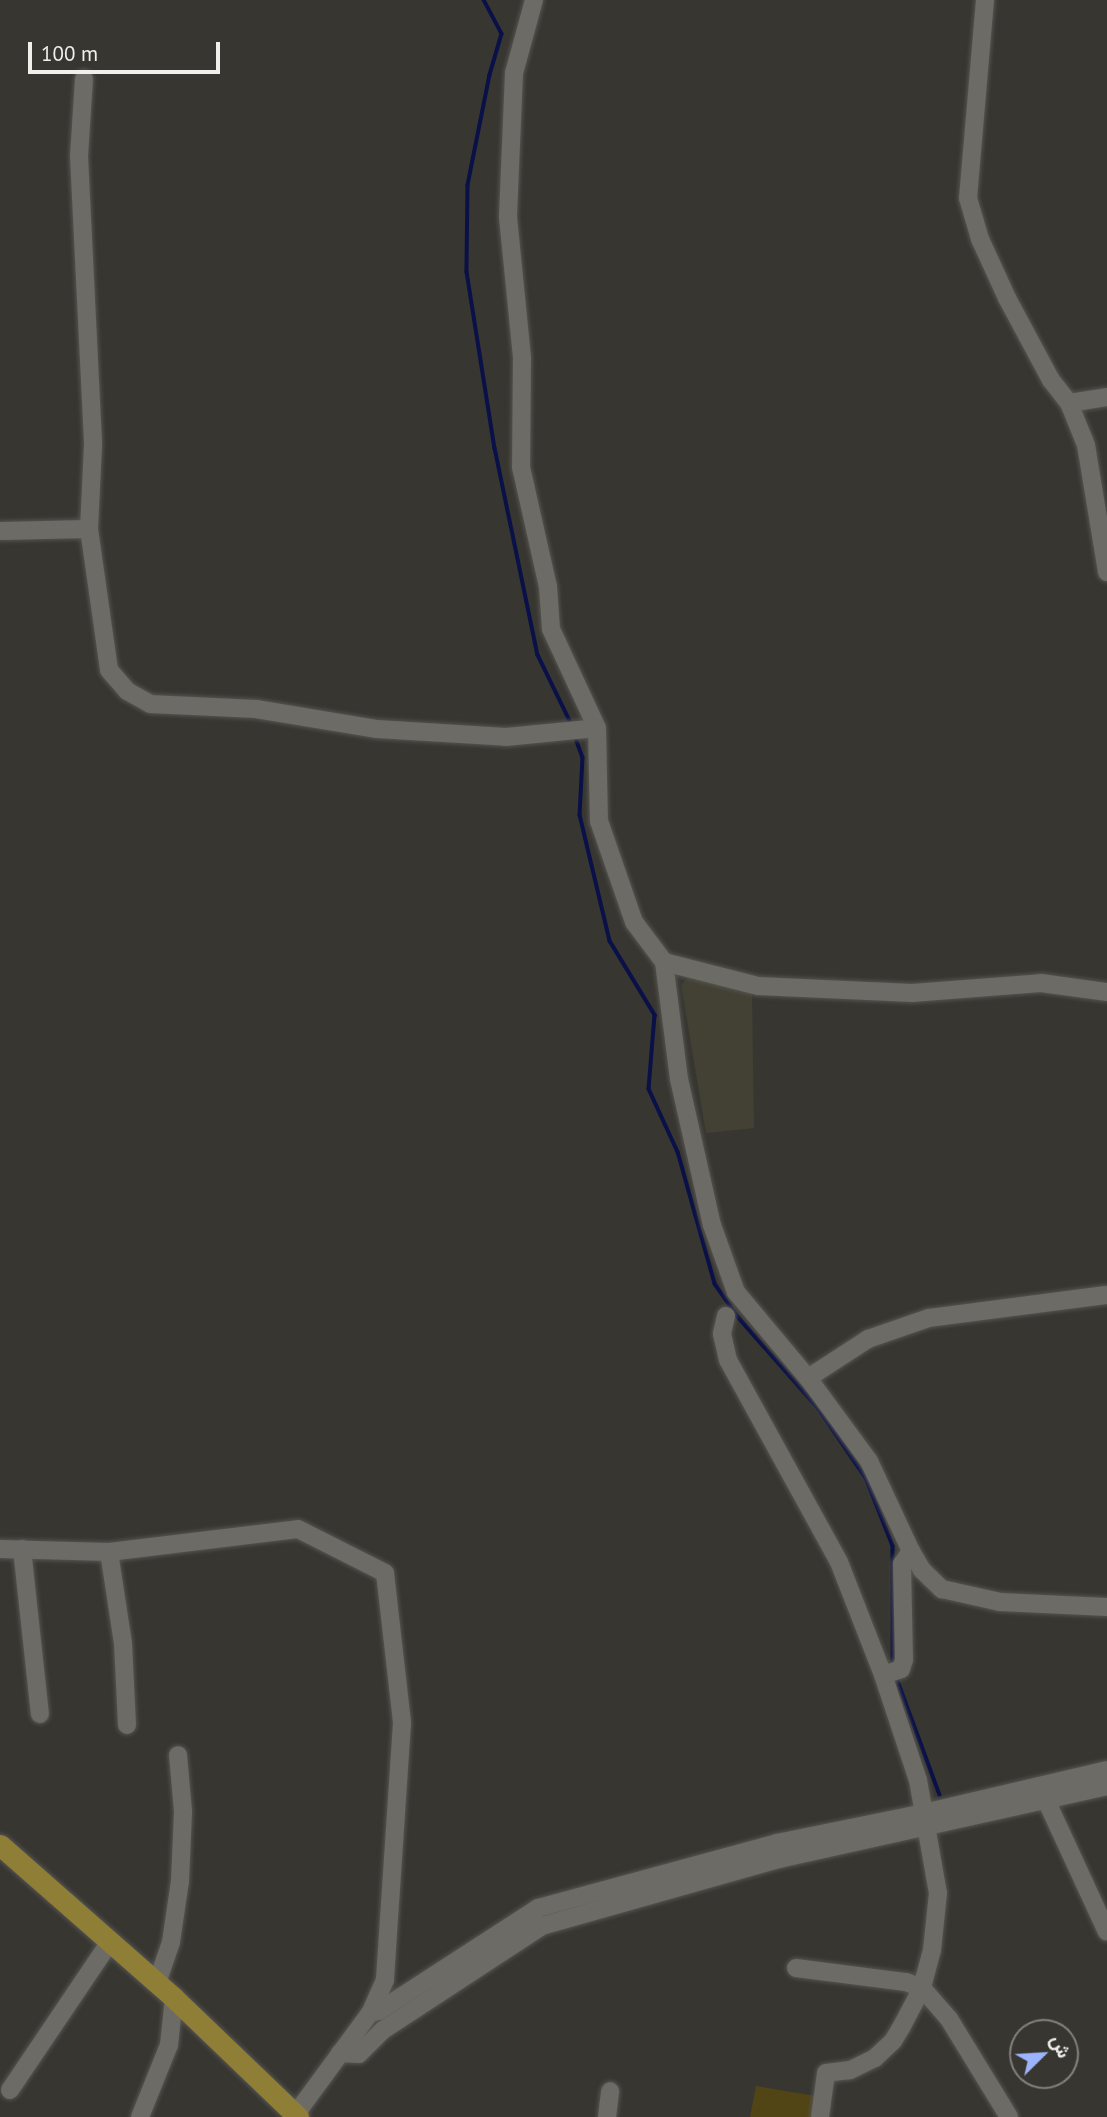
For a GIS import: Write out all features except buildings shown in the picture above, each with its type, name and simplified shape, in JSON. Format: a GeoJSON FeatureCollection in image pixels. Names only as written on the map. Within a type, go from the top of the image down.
{"type":"FeatureCollection","features":[{"type":"Feature","properties":{"kind":"main road"},"geometry":{"type":"LineString","coordinates":[[0,1845],[174,1998],[297,2116]]}},
{"type":"Feature","properties":{"kind":"street"},"geometry":{"type":"LineString","coordinates":[[534,0],[514,73],[508,217],[522,359],[521,467],[548,587],[551,629],[597,728],[599,821],[634,922],[664,962],[679,1079],[712,1225],[736,1292],[808,1378],[880,1480],[922,1570],[942,1589],[1000,1602],[1107,1607]]}},
{"type":"Feature","properties":{"kind":"street"},"geometry":{"type":"LineString","coordinates":[[985,0],[968,198],[980,239],[1007,299],[1051,380],[1069,403],[1086,445],[1107,572]]}},
{"type":"Feature","properties":{"kind":"street"},"geometry":{"type":"LineString","coordinates":[[84,79],[79,156],[93,445],[89,529],[109,670],[127,691],[150,704],[256,709],[377,729],[506,737],[597,728]]}},
{"type":"Feature","properties":{"kind":"street"},"geometry":{"type":"LineString","coordinates":[[1069,403],[1107,397]]}},
{"type":"Feature","properties":{"kind":"street"},"geometry":{"type":"LineString","coordinates":[[0,531],[89,529]]}},
{"type":"Feature","properties":{"kind":"street"},"geometry":{"type":"LineString","coordinates":[[664,962],[758,986],[912,993],[1041,984],[1107,992]]}},
{"type":"Feature","properties":{"kind":"street"},"geometry":{"type":"LineString","coordinates":[[808,1378],[868,1339],[929,1318],[1107,1295]]}},
{"type":"Feature","properties":{"kind":"street"},"geometry":{"type":"LineString","coordinates":[[726,1316],[722,1334],[728,1360],[839,1562],[883,1675],[918,1780],[938,1893],[932,1950],[922,1988],[892,2041],[875,2058],[850,2070],[826,2073],[820,2117]]}},
{"type":"Feature","properties":{"kind":"street"},"geometry":{"type":"LineString","coordinates":[[0,1549],[109,1552],[298,1529],[385,1573],[402,1723],[385,1980],[370,2013],[297,2116]]}},
{"type":"Feature","properties":{"kind":"street"},"geometry":{"type":"LineString","coordinates":[[22,1549],[40,1714]]}},
{"type":"Feature","properties":{"kind":"street"},"geometry":{"type":"LineString","coordinates":[[883,1675],[901,1669],[904,1660],[902,1564],[911,1551]]}},
{"type":"Feature","properties":{"kind":"street"},"geometry":{"type":"LineString","coordinates":[[109,1552],[123,1643],[127,1726]]}},
{"type":"Feature","properties":{"kind":"street"},"geometry":{"type":"LineString","coordinates":[[157,1983],[170,1942],[180,1881],[183,1811],[178,1755]]}},
{"type":"Feature","properties":{"kind":"street"},"geometry":{"type":"LineString","coordinates":[[340,2053],[359,2054],[383,2030],[542,1926],[1107,1770]]}},
{"type":"Feature","properties":{"kind":"street"},"geometry":{"type":"LineString","coordinates":[[370,2013],[379,2011],[538,1908],[778,1843],[925,1821],[1046,1800],[1107,1786]]}},
{"type":"Feature","properties":{"kind":"street"},"geometry":{"type":"LineString","coordinates":[[1046,1800],[1107,1932]]}},
{"type":"Feature","properties":{"kind":"street"},"geometry":{"type":"LineString","coordinates":[[10,2090],[110,1942]]}},
{"type":"Feature","properties":{"kind":"street"},"geometry":{"type":"LineString","coordinates":[[796,1968],[906,1982],[922,1988],[949,2019],[1009,2117]]}},
{"type":"Feature","properties":{"kind":"street"},"geometry":{"type":"LineString","coordinates":[[140,2117],[169,2045],[174,1998]]}},
{"type":"Feature","properties":{"kind":"street"},"geometry":{"type":"LineString","coordinates":[[607,2117],[610,2091]]}},
{"type":"Feature","properties":{"kind":"shaded area"},"geometry":{"type":"Polygon","coordinates":[[[691,975],[752,993],[754,1128],[706,1133],[681,985],[691,975]]]}},
{"type":"Feature","properties":{"kind":"shaded area"},"geometry":{"type":"Polygon","coordinates":[[[756,2086],[815,2096],[812,2117],[750,2117],[756,2086]]]}},
{"type":"Feature","properties":{"kind":"waterway"},"geometry":{"type":"LineString","coordinates":[[484,0],[502,34],[490,75],[468,185],[467,272],[495,448],[538,655],[572,725]]}},
{"type":"Feature","properties":{"kind":"waterway"},"geometry":{"type":"LineString","coordinates":[[575,736],[583,758],[580,815],[610,941],[655,1015],[649,1089],[678,1152],[715,1284],[739,1318],[818,1408],[866,1478],[893,1546],[893,1662]]}},
{"type":"Feature","properties":{"kind":"waterway"},"geometry":{"type":"LineString","coordinates":[[898,1681],[940,1795]]}},
{"type":"Feature","properties":{"kind":"waterway"},"geometry":{"type":"LineString","coordinates":[[536,1919],[609,1898]]}},
{"type":"Feature","properties":{"kind":"waterway"},"geometry":{"type":"LineString","coordinates":[[387,2017],[427,1990]]}},
{"type":"Feature","properties":{"kind":"waterway"},"geometry":{"type":"LineString","coordinates":[[366,2035],[381,2021]]}}]}
